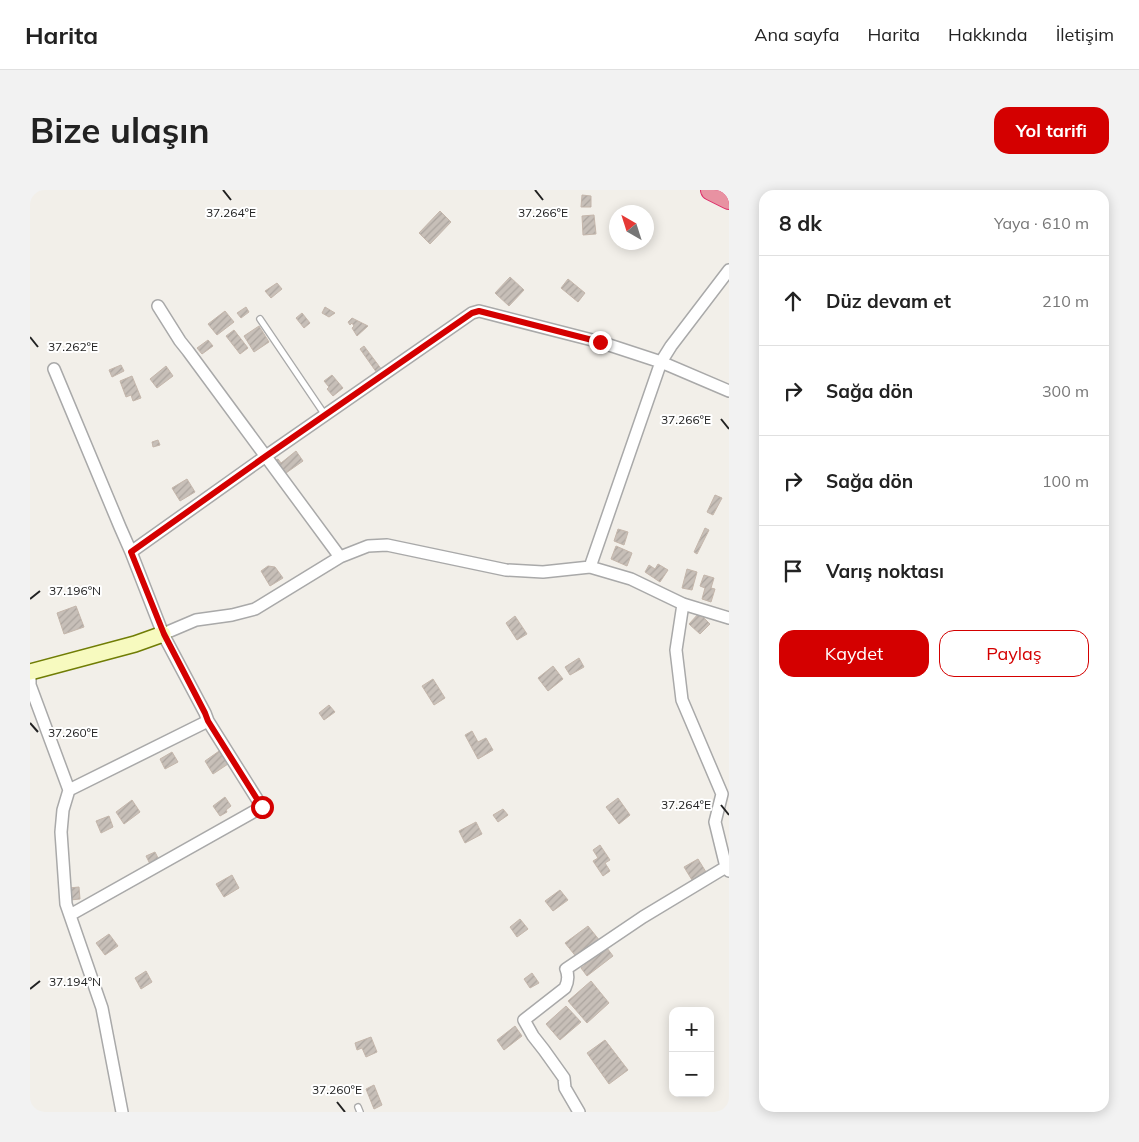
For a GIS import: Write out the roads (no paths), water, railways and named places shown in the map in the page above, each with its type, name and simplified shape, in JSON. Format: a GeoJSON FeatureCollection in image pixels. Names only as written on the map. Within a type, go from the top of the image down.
{"type":"FeatureCollection","features":[{"type":"Feature","properties":{"kind":"highway"},"geometry":{"type":"LineString","coordinates":[[711,190],[729,199]]}},
{"type":"Feature","properties":{"kind":"street"},"geometry":{"type":"LineString","coordinates":[[590,567],[661,362],[729,270]]}},
{"type":"Feature","properties":{"kind":"street"},"geometry":{"type":"LineString","coordinates":[[158,306],[180,342],[188,350],[340,557]]}},
{"type":"Feature","properties":{"kind":"street"},"geometry":{"type":"LineString","coordinates":[[131,552],[472,313],[479,311],[600,342],[661,362],[729,391]]}},
{"type":"Feature","properties":{"kind":"street"},"geometry":{"type":"LineString","coordinates":[[54,369],[164,634],[208,721],[262,807],[70,915]]}},
{"type":"Feature","properties":{"kind":"street"},"geometry":{"type":"LineString","coordinates":[[30,672],[135,644],[196,620],[232,616],[255,609],[340,557],[368,546],[387,545],[506,570],[544,572],[590,567],[631,579],[683,604],[729,618]]}},
{"type":"Feature","properties":{"kind":"street"},"geometry":{"type":"LineString","coordinates":[[579,1112],[564,1088],[564,1078],[533,1036],[524,1020],[565,988],[568,982],[566,970],[643,917],[728,869],[715,822],[722,794],[682,700],[676,650],[683,604]]}},
{"type":"Feature","properties":{"kind":"street"},"geometry":{"type":"LineString","coordinates":[[30,679],[30,685],[69,790],[63,810],[61,832],[66,904],[102,1008],[122,1112]]}},
{"type":"Feature","properties":{"kind":"street"},"geometry":{"type":"LineString","coordinates":[[69,790],[208,721]]}},
{"type":"Feature","properties":{"kind":"lane"},"geometry":{"type":"LineString","coordinates":[[260,319],[325,415]]}}]}
